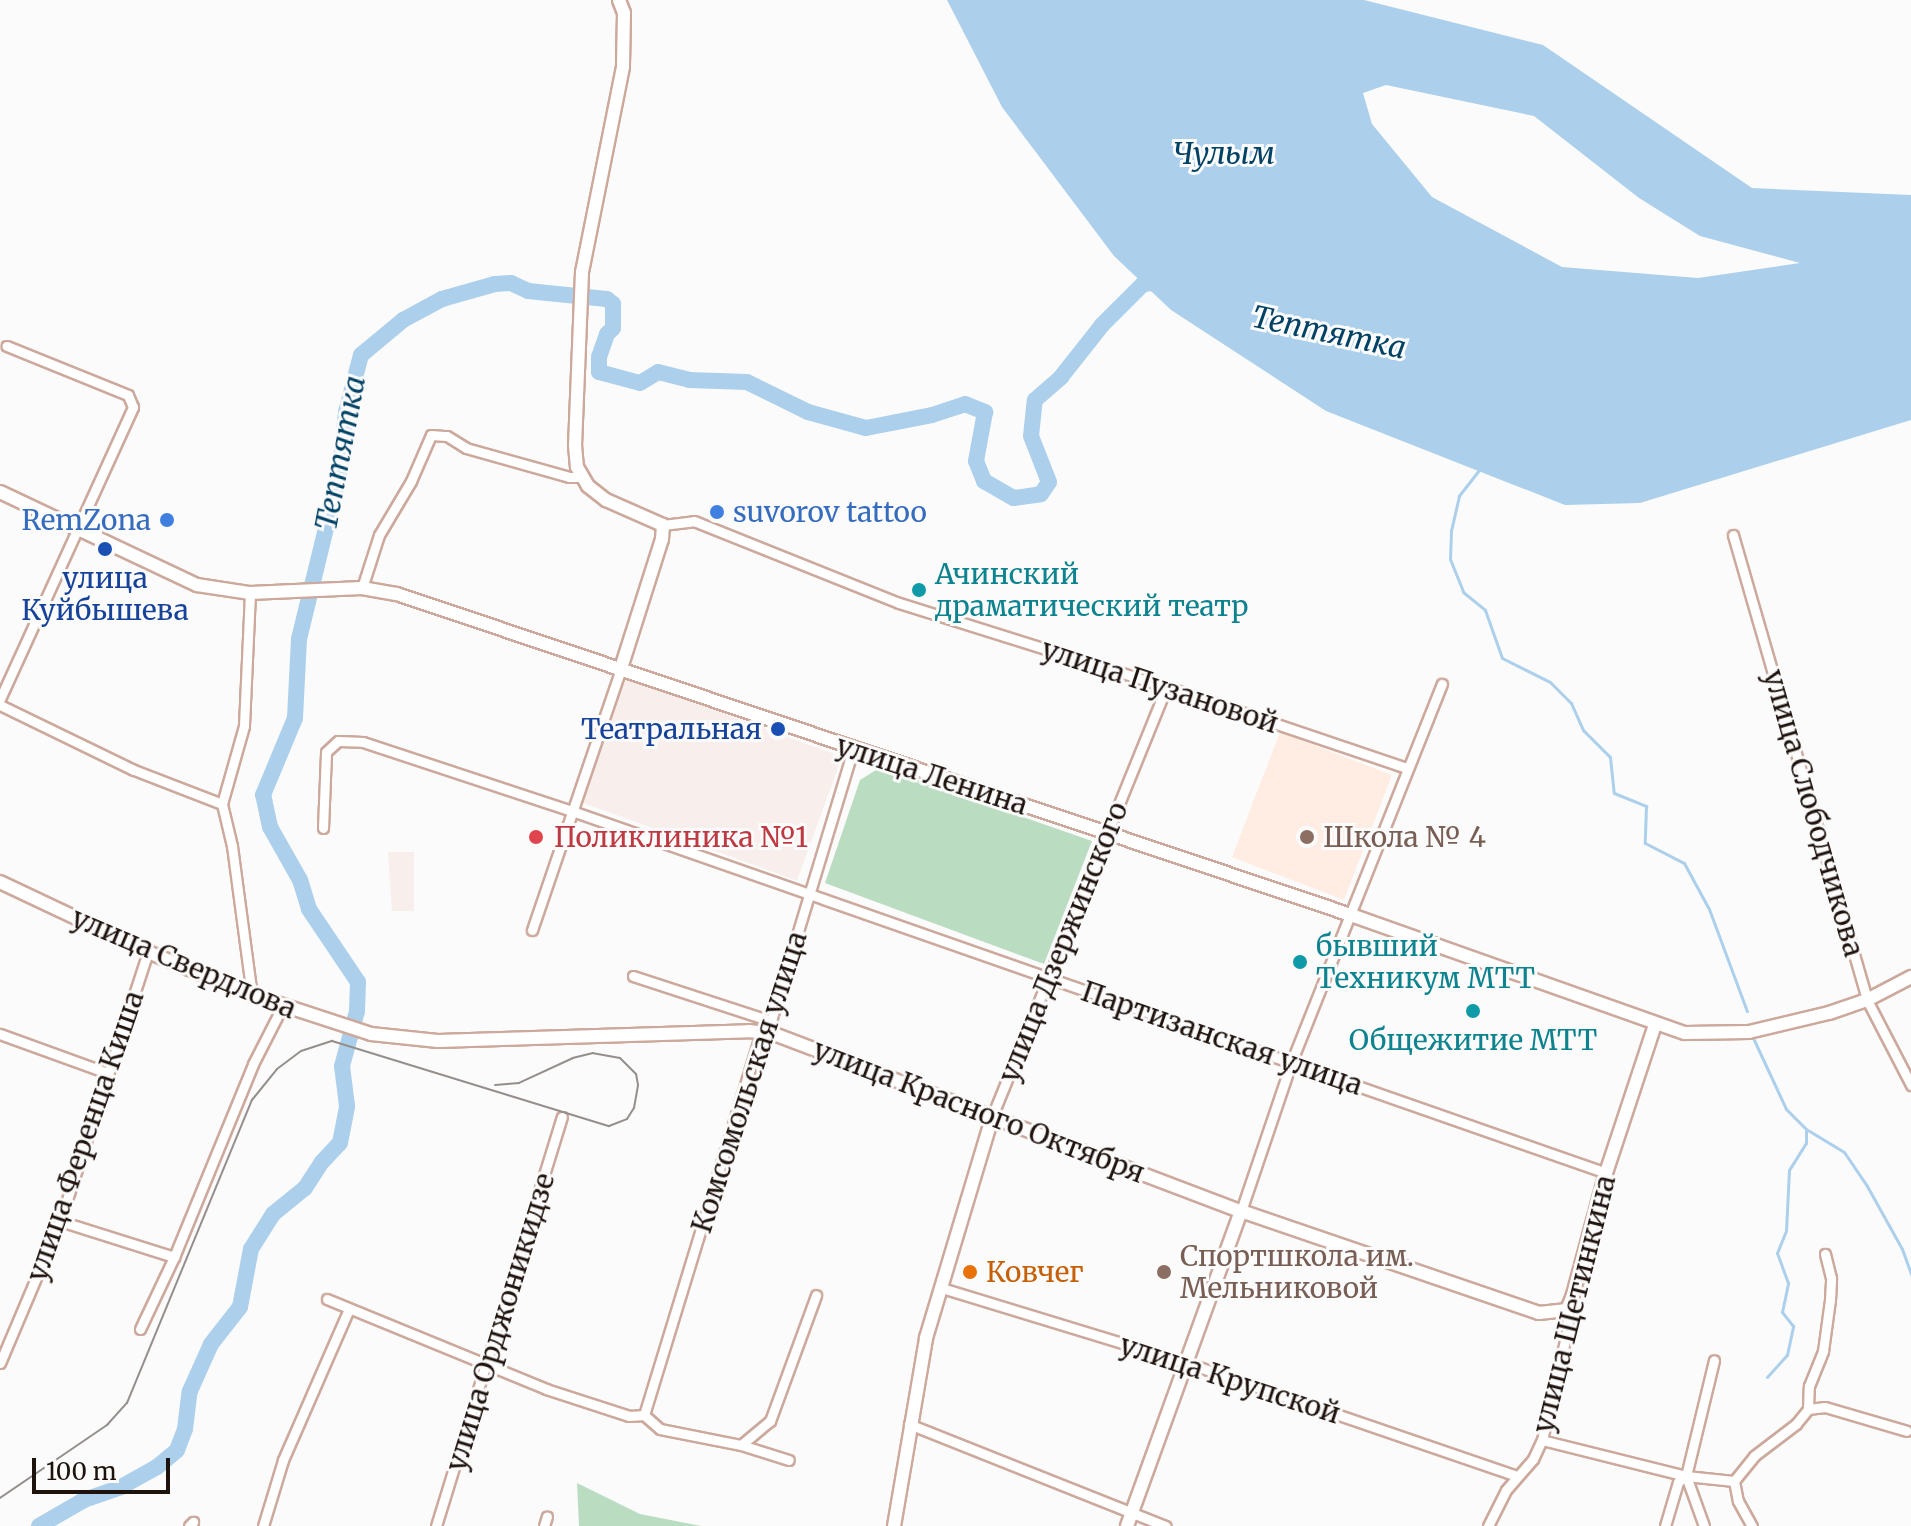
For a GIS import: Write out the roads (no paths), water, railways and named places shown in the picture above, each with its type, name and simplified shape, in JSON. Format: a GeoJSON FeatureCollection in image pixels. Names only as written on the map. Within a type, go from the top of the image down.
{"type":"FeatureCollection","features":[{"type":"Feature","properties":{"kind":"main road"},"geometry":{"type":"LineString","coordinates":[[580,477],[575,445],[578,312],[582,272],[623,67],[624,13],[619,0]]}},
{"type":"Feature","properties":{"kind":"main road","name":"улица Пузановой"},"geometry":{"type":"LineString","coordinates":[[580,477],[606,500],[663,525]]}},
{"type":"Feature","properties":{"kind":"main road","name":"улица Ленина"},"geometry":{"type":"LineString","coordinates":[[0,492],[197,585],[250,593],[362,588],[397,594],[621,668],[853,750],[1351,915],[1655,1025],[1704,1035],[1749,1032],[1867,1000],[1911,977]]}},
{"type":"Feature","properties":{"kind":"main road"},"geometry":{"type":"LineString","coordinates":[[621,668],[662,539],[663,525]]}},
{"type":"Feature","properties":{"kind":"main road","name":"улица Свердлова"},"geometry":{"type":"LineString","coordinates":[[0,882],[148,952],[252,995],[371,1034]]}},
{"type":"Feature","properties":{"kind":"main road","name":"улица Щетинкина"},"geometry":{"type":"LineString","coordinates":[[1567,1310],[1606,1173],[1655,1025]]}},
{"type":"Feature","properties":{"kind":"main road","name":"улица Красного Октября"},"geometry":{"type":"LineString","coordinates":[[371,1034],[438,1041],[761,1032],[993,1114],[1241,1211],[1539,1313],[1567,1310]]}},
{"type":"Feature","properties":{"kind":"main road","name":"улица Дзержинского"},"geometry":{"type":"LineString","coordinates":[[894,1526],[926,1338],[993,1114]]}},
{"type":"Feature","properties":{"kind":"main road"},"geometry":{"type":"LineString","coordinates":[[1127,1526],[1241,1211]]}},
{"type":"Feature","properties":{"kind":"street"},"geometry":{"type":"LineString","coordinates":[[0,699],[133,407],[128,395],[7,346]]}},
{"type":"Feature","properties":{"kind":"street"},"geometry":{"type":"LineString","coordinates":[[362,588],[379,535],[411,481],[431,435],[439,434],[466,448],[569,477],[580,477]]}},
{"type":"Feature","properties":{"kind":"street","name":"улица Пузановой"},"geometry":{"type":"LineString","coordinates":[[663,525],[694,521],[899,603],[1166,687],[1406,768]]}},
{"type":"Feature","properties":{"kind":"street","name":"улица Слободчикова"},"geometry":{"type":"LineString","coordinates":[[1733,535],[1867,1000],[1911,1085]]}},
{"type":"Feature","properties":{"kind":"street"},"geometry":{"type":"LineString","coordinates":[[250,593],[244,726],[222,804],[232,846],[252,995]]}},
{"type":"Feature","properties":{"kind":"street"},"geometry":{"type":"LineString","coordinates":[[532,930],[621,668]]}},
{"type":"Feature","properties":{"kind":"street"},"geometry":{"type":"LineString","coordinates":[[1241,1211],[1291,1063],[1442,684]]}},
{"type":"Feature","properties":{"kind":"street","name":"улица Дзержинского"},"geometry":{"type":"LineString","coordinates":[[993,1114],[1166,687]]}},
{"type":"Feature","properties":{"kind":"street"},"geometry":{"type":"LineString","coordinates":[[0,705],[134,770],[222,804]]}},
{"type":"Feature","properties":{"kind":"street","name":"Партизанская улица"},"geometry":{"type":"LineString","coordinates":[[323,828],[323,764],[326,752],[338,741],[363,742],[572,811],[1606,1173]]}},
{"type":"Feature","properties":{"kind":"street","name":"Комсомольская улица"},"geometry":{"type":"LineString","coordinates":[[644,1415],[761,1032],[771,1021],[853,750]]}},
{"type":"Feature","properties":{"kind":"street","name":"улица Ференца Киша"},"geometry":{"type":"LineString","coordinates":[[0,1363],[60,1221],[148,952]]}},
{"type":"Feature","properties":{"kind":"street"},"geometry":{"type":"LineString","coordinates":[[633,976],[771,1021]]}},
{"type":"Feature","properties":{"kind":"street"},"geometry":{"type":"LineString","coordinates":[[140,1329],[174,1257],[247,1078],[282,1007]]}},
{"type":"Feature","properties":{"kind":"street"},"geometry":{"type":"LineString","coordinates":[[0,1034],[108,1073]]}},
{"type":"Feature","properties":{"kind":"street","name":"улица Орджоникидзе"},"geometry":{"type":"LineString","coordinates":[[436,1526],[562,1117]]}},
{"type":"Feature","properties":{"kind":"street"},"geometry":{"type":"LineString","coordinates":[[60,1221],[174,1257]]}},
{"type":"Feature","properties":{"kind":"street"},"geometry":{"type":"LineString","coordinates":[[1752,1526],[1738,1501],[1734,1481],[1754,1456],[1796,1424],[1808,1409],[1809,1386],[1823,1351],[1830,1300],[1831,1278],[1825,1254]]}},
{"type":"Feature","properties":{"kind":"street","name":"улица Крупской"},"geometry":{"type":"LineString","coordinates":[[942,1288],[1184,1362],[1517,1476]]}},
{"type":"Feature","properties":{"kind":"street"},"geometry":{"type":"LineString","coordinates":[[741,1445],[770,1421],[816,1295]]}},
{"type":"Feature","properties":{"kind":"street"},"geometry":{"type":"LineString","coordinates":[[327,1299],[487,1365],[615,1411],[644,1415],[660,1429],[741,1445],[789,1460]]}},
{"type":"Feature","properties":{"kind":"street"},"geometry":{"type":"LineString","coordinates":[[263,1526],[283,1460],[349,1309]]}},
{"type":"Feature","properties":{"kind":"street","name":"улица Щетинкина"},"geometry":{"type":"LineString","coordinates":[[1488,1526],[1517,1476],[1533,1459],[1542,1440],[1568,1327],[1567,1310]]}},
{"type":"Feature","properties":{"kind":"street"},"geometry":{"type":"LineString","coordinates":[[1704,1526],[1686,1476],[1714,1360]]}},
{"type":"Feature","properties":{"kind":"street"},"geometry":{"type":"LineString","coordinates":[[1808,1409],[1825,1407],[1907,1431]]}},
{"type":"Feature","properties":{"kind":"street"},"geometry":{"type":"LineString","coordinates":[[909,1424],[1165,1526]]}},
{"type":"Feature","properties":{"kind":"street"},"geometry":{"type":"LineString","coordinates":[[1542,1440],[1686,1476],[1734,1481]]}},
{"type":"Feature","properties":{"kind":"street"},"geometry":{"type":"LineString","coordinates":[[1665,1526],[1678,1482],[1686,1476]]}},
{"type":"Feature","properties":{"kind":"water","name":"Чулым"},"geometry":{"type":"Polygon","coordinates":[[[947,0],[1364,0],[1543,45],[1752,188],[1911,195],[1911,420],[1640,503],[1565,505],[1326,411],[1171,310],[1114,256],[1002,107],[947,0]],[[1386,85],[1363,93],[1372,124],[1432,197],[1562,267],[1698,278],[1800,263],[1700,236],[1639,198],[1534,116],[1386,85]]]}},
{"type":"Feature","properties":{"kind":"waterway","name":"Тептятка"},"geometry":{"type":"LineString","coordinates":[[39,1526],[84,1500],[121,1487],[157,1467],[177,1450],[185,1429],[190,1391],[211,1344],[240,1307],[251,1249],[273,1214],[305,1188],[322,1162],[340,1143],[347,1106],[342,1066],[357,1011],[358,982],[309,909],[300,880],[270,827],[263,795],[295,718],[299,639],[340,471],[346,412],[361,355],[403,320],[442,299],[495,284],[511,283],[528,291],[607,299],[613,304],[613,328],[607,334],[599,357],[599,372],[640,383],[658,372],[689,380],[747,382],[808,412],[866,428],[932,415],[965,404],[985,412],[976,461],[984,481],[1014,498],[1041,494],[1049,482],[1031,436],[1035,400],[1061,377],[1102,325],[1143,284],[1163,282]]}},
{"type":"Feature","properties":{"kind":"waterway"},"geometry":{"type":"LineString","coordinates":[[1479,470],[1459,496],[1451,531],[1450,559],[1463,592],[1485,610],[1502,658],[1550,682],[1571,703],[1583,730],[1610,757],[1614,793],[1646,806],[1645,843],[1684,863],[1709,909],[1747,1011]]}},
{"type":"Feature","properties":{"kind":"waterway"},"geometry":{"type":"LineString","coordinates":[[1754,1040],[1786,1109],[1806,1129],[1844,1152],[1867,1186],[1902,1249],[1911,1274]]}},
{"type":"Feature","properties":{"kind":"waterway"},"geometry":{"type":"LineString","coordinates":[[1767,1377],[1787,1355],[1793,1326],[1782,1312],[1788,1283],[1777,1253],[1786,1231],[1789,1170],[1806,1143],[1806,1131]]}},
{"type":"Feature","properties":{"kind":"tram line"},"geometry":{"type":"LineString","coordinates":[[0,1498],[107,1425],[127,1403],[252,1100],[277,1069],[301,1051],[332,1041],[609,1126],[627,1119],[634,1108],[638,1085],[636,1074],[620,1058],[593,1053],[573,1058],[519,1083],[495,1085]]}},
{"type":"Feature","properties":{"kind":"place","name":"suvorov tattoo"},"geometry":{"type":"Point","coordinates":[717,512]}},
{"type":"Feature","properties":{"kind":"place","name":"RemZona"},"geometry":{"type":"Point","coordinates":[167,520]}},
{"type":"Feature","properties":{"kind":"place","name":"улица Куйбышева"},"geometry":{"type":"Point","coordinates":[105,549]}},
{"type":"Feature","properties":{"kind":"place","name":"Ачинский драматический театр"},"geometry":{"type":"Point","coordinates":[919,590]}},
{"type":"Feature","properties":{"kind":"place","name":"Театральная"},"geometry":{"type":"Point","coordinates":[778,729]}},
{"type":"Feature","properties":{"kind":"place","name":"Поликлиника №1"},"geometry":{"type":"Point","coordinates":[536,837]}},
{"type":"Feature","properties":{"kind":"place","name":"Школа № 4"},"geometry":{"type":"Point","coordinates":[1307,837]}},
{"type":"Feature","properties":{"kind":"place","name":"бывший Техникум МТТ"},"geometry":{"type":"Point","coordinates":[1300,962]}},
{"type":"Feature","properties":{"kind":"place","name":"Общежитие МТТ"},"geometry":{"type":"Point","coordinates":[1473,1011]}},
{"type":"Feature","properties":{"kind":"place","name":"Ковчег"},"geometry":{"type":"Point","coordinates":[970,1272]}},
{"type":"Feature","properties":{"kind":"place","name":"Спортшкола им. Мельниковой"},"geometry":{"type":"Point","coordinates":[1164,1272]}}]}
